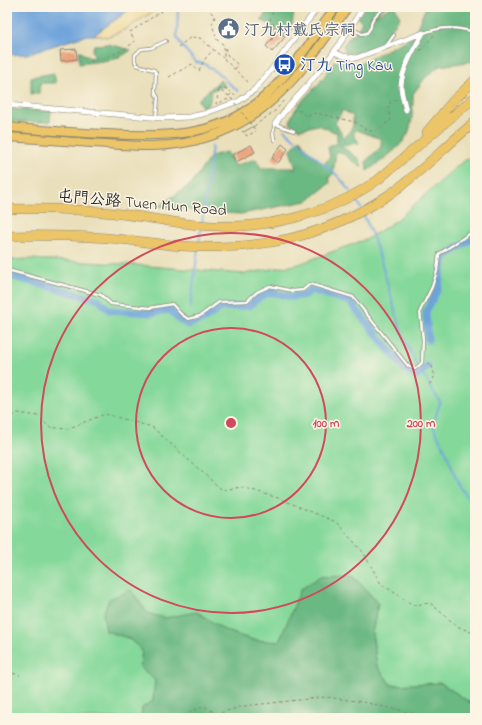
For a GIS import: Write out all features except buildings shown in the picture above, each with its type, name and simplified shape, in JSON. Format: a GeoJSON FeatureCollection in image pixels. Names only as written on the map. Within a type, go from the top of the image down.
{"type":"FeatureCollection","features":[{"type":"Feature","properties":{"kind":"highway"},"geometry":{"type":"LineString","coordinates":[[441,121],[453,101],[475,80]]}},
{"type":"Feature","properties":{"kind":"highway"},"geometry":{"type":"LineString","coordinates":[[441,121],[475,97]]}},
{"type":"Feature","properties":{"kind":"highway","name":"屯門公路 Tuen Mun Road"},"geometry":{"type":"LineString","coordinates":[[7,209],[74,210],[134,216],[198,225],[220,226],[264,224],[321,210],[353,196],[379,179],[417,146],[441,121]]}},
{"type":"Feature","properties":{"kind":"highway"},"geometry":{"type":"LineString","coordinates":[[7,236],[93,237],[182,246],[209,247],[256,245],[287,239],[332,225],[352,216],[387,196],[423,168],[475,122]]}},
{"type":"Feature","properties":{"kind":"main road"},"geometry":{"type":"LineString","coordinates":[[7,127],[75,133],[150,136],[187,133],[222,124],[256,104],[274,88],[336,7]]}},
{"type":"Feature","properties":{"kind":"main road"},"geometry":{"type":"LineString","coordinates":[[7,137],[149,146],[189,143],[226,131],[262,110],[281,93],[304,67],[348,7]]}},
{"type":"Feature","properties":{"kind":"street"},"geometry":{"type":"LineString","coordinates":[[7,105],[156,118],[185,117],[203,114],[239,101],[254,90],[268,74],[318,7]]}},
{"type":"Feature","properties":{"kind":"street"},"geometry":{"type":"LineString","coordinates":[[275,124],[334,52],[351,28],[363,7]]}},
{"type":"Feature","properties":{"kind":"street"},"geometry":{"type":"LineString","coordinates":[[334,52],[343,56],[356,58],[423,33]]}},
{"type":"Feature","properties":{"kind":"street"},"geometry":{"type":"LineString","coordinates":[[406,110],[401,85],[402,77],[423,33]]}},
{"type":"Feature","properties":{"kind":"lane"},"geometry":{"type":"LineString","coordinates":[[351,28],[362,34],[367,34],[374,17],[381,10],[388,7]]}},
{"type":"Feature","properties":{"kind":"lane"},"geometry":{"type":"LineString","coordinates":[[423,33],[438,28],[455,27],[475,32]]}},
{"type":"Feature","properties":{"kind":"lane"},"geometry":{"type":"LineString","coordinates":[[384,47],[394,35]]}},
{"type":"Feature","properties":{"kind":"lane"},"geometry":{"type":"LineString","coordinates":[[156,118],[158,98],[155,92],[156,73],[154,70],[137,65],[135,55],[141,49],[151,48],[166,41]]}},
{"type":"Feature","properties":{"kind":"lane"},"geometry":{"type":"LineString","coordinates":[[274,140],[273,132],[275,124],[294,131]]}},
{"type":"Feature","properties":{"kind":"lane"},"geometry":{"type":"LineString","coordinates":[[7,270],[102,295],[111,304],[150,308],[172,304],[180,314],[188,319],[200,316],[219,302],[247,301],[258,292],[270,286],[293,291],[303,290],[310,284],[353,297],[408,366],[415,369],[421,364],[423,358],[420,311],[432,287],[439,254],[475,230]]}},
{"type":"Feature","properties":{"kind":"path"},"geometry":{"type":"LineString","coordinates":[[90,61],[104,58],[128,47],[135,41],[130,32],[168,7]]}},
{"type":"Feature","properties":{"kind":"path"},"geometry":{"type":"LineString","coordinates":[[207,7],[214,17],[212,24],[217,40],[224,46],[228,56],[238,65],[235,69]]}},
{"type":"Feature","properties":{"kind":"path"},"geometry":{"type":"LineString","coordinates":[[276,7],[270,18],[274,25],[281,24],[285,32],[291,37]]}},
{"type":"Feature","properties":{"kind":"path"},"geometry":{"type":"LineString","coordinates":[[416,52],[420,51],[436,33]]}},
{"type":"Feature","properties":{"kind":"path"},"geometry":{"type":"LineString","coordinates":[[178,47],[191,37],[200,38],[235,69],[254,90]]}},
{"type":"Feature","properties":{"kind":"path"},"geometry":{"type":"LineString","coordinates":[[224,48],[224,59]]}},
{"type":"Feature","properties":{"kind":"path"},"geometry":{"type":"LineString","coordinates":[[169,77],[192,64],[199,70],[204,60],[214,49]]}},
{"type":"Feature","properties":{"kind":"path"},"geometry":{"type":"LineString","coordinates":[[218,90],[223,88],[231,92]]}},
{"type":"Feature","properties":{"kind":"path"},"geometry":{"type":"LineString","coordinates":[[218,90],[229,96]]}},
{"type":"Feature","properties":{"kind":"path"},"geometry":{"type":"LineString","coordinates":[[218,90],[216,104],[231,98],[254,126],[244,132],[247,136],[256,131],[253,127],[243,132],[242,129]]}},
{"type":"Feature","properties":{"kind":"path"},"geometry":{"type":"LineString","coordinates":[[285,112],[291,113],[295,110],[301,112],[305,116],[316,113],[355,122],[367,131],[375,131],[391,120],[388,108],[390,102],[397,98],[402,92]]}},
{"type":"Feature","properties":{"kind":"path"},"geometry":{"type":"LineString","coordinates":[[423,358],[426,363],[431,364],[435,376],[429,385]]}},
{"type":"Feature","properties":{"kind":"path"},"geometry":{"type":"LineString","coordinates":[[7,419],[18,413],[38,416],[49,426],[67,429],[104,414],[152,427],[222,490],[242,487],[278,498],[336,522],[362,552],[381,584],[413,604],[430,603],[457,626],[475,634]]}},
{"type":"Feature","properties":{"kind":"path"},"geometry":{"type":"LineString","coordinates":[[7,672],[20,675]]}},
{"type":"Feature","properties":{"kind":"path"},"geometry":{"type":"LineString","coordinates":[[178,718],[204,706],[216,714],[244,706],[326,697],[362,702],[433,718]]}},
{"type":"Feature","properties":{"kind":"green space"},"geometry":{"type":"Polygon","coordinates":[[[270,7],[279,7],[282,10],[287,7],[296,7],[292,28],[274,49],[276,32],[266,34],[271,25],[261,20],[270,7]]]}},
{"type":"Feature","properties":{"kind":"green space"},"geometry":{"type":"Polygon","coordinates":[[[365,7],[385,7],[373,17],[391,7],[395,7],[400,18],[386,35],[383,44],[362,53],[346,53],[343,45],[351,35],[355,34],[362,22],[358,18],[365,7]]]}},
{"type":"Feature","properties":{"kind":"green space"},"geometry":{"type":"Polygon","coordinates":[[[426,7],[475,7],[475,61],[439,66],[425,78],[413,94],[411,122],[406,137],[397,148],[367,171],[366,161],[381,147],[381,139],[357,130],[353,133],[359,143],[340,145],[359,159],[362,166],[354,163],[343,153],[336,151],[333,174],[329,177],[330,183],[307,201],[241,214],[202,212],[159,206],[191,184],[211,156],[226,152],[228,153],[234,166],[256,159],[261,168],[296,168],[290,151],[300,139],[309,152],[324,164],[330,157],[328,148],[330,145],[337,144],[337,133],[318,125],[300,129],[290,123],[291,117],[298,106],[324,77],[334,61],[358,64],[413,37],[426,7]],[[343,110],[335,123],[345,138],[353,126],[353,116],[343,110]]]}},
{"type":"Feature","properties":{"kind":"green space"},"geometry":{"type":"Polygon","coordinates":[[[108,44],[131,50],[113,59],[79,64],[79,51],[90,58],[95,57],[92,51],[94,45],[108,44]]]}},
{"type":"Feature","properties":{"kind":"green space"},"geometry":{"type":"Polygon","coordinates":[[[54,73],[56,83],[40,83],[39,93],[31,94],[31,77],[54,73]]]}},
{"type":"Feature","properties":{"kind":"green space"},"geometry":{"type":"Polygon","coordinates":[[[220,80],[225,86],[212,90],[209,104],[202,107],[198,100],[220,80]]]}},
{"type":"Feature","properties":{"kind":"green space"},"geometry":{"type":"Polygon","coordinates":[[[7,109],[51,111],[50,122],[7,122],[7,109]]]}},
{"type":"Feature","properties":{"kind":"green space"},"geometry":{"type":"Polygon","coordinates":[[[475,153],[475,706],[441,683],[391,685],[377,666],[372,633],[378,603],[352,575],[321,576],[290,618],[279,642],[253,640],[226,631],[197,612],[164,619],[147,613],[131,590],[106,631],[128,638],[142,650],[140,667],[155,680],[153,701],[142,708],[141,718],[7,718],[7,260],[29,259],[124,264],[244,274],[299,264],[367,239],[397,220],[456,167],[475,153]]]}},
{"type":"Feature","properties":{"kind":"green space"},"geometry":{"type":"Polygon","coordinates":[[[352,575],[378,603],[372,633],[377,666],[391,685],[441,683],[475,706],[475,718],[141,718],[142,708],[153,701],[155,680],[140,667],[142,650],[128,638],[106,631],[103,614],[109,599],[131,590],[147,613],[164,618],[197,612],[226,631],[253,640],[279,642],[301,589],[321,576],[352,575]]]}},
{"type":"Feature","properties":{"kind":"sand"},"geometry":{"type":"Polygon","coordinates":[[[133,7],[160,7],[126,29],[107,37],[94,35],[133,7]]]}},
{"type":"Feature","properties":{"kind":"water"},"geometry":{"type":"Polygon","coordinates":[[[7,7],[133,7],[94,35],[87,35],[27,54],[7,55],[7,7]]]}},
{"type":"Feature","properties":{"kind":"waterway"},"geometry":{"type":"LineString","coordinates":[[178,7],[177,37],[181,45],[196,62],[205,64],[223,77],[238,91]]}},
{"type":"Feature","properties":{"kind":"waterway"},"geometry":{"type":"LineString","coordinates":[[284,130],[339,177],[351,192]]}},
{"type":"Feature","properties":{"kind":"waterway"},"geometry":{"type":"LineString","coordinates":[[202,223],[212,146]]}},
{"type":"Feature","properties":{"kind":"waterway"},"geometry":{"type":"LineString","coordinates":[[355,198],[361,208]]}},
{"type":"Feature","properties":{"kind":"waterway"},"geometry":{"type":"LineString","coordinates":[[363,214],[379,255],[400,327],[408,347],[440,402],[433,426],[446,452],[458,483],[475,508]]}},
{"type":"Feature","properties":{"kind":"waterway"},"geometry":{"type":"LineString","coordinates":[[199,245],[201,227]]}},
{"type":"Feature","properties":{"kind":"waterway"},"geometry":{"type":"LineString","coordinates":[[428,340],[426,312],[438,289],[444,257],[475,237]]}},
{"type":"Feature","properties":{"kind":"waterway"},"geometry":{"type":"LineString","coordinates":[[190,309],[198,249]]}},
{"type":"Feature","properties":{"kind":"waterway"},"geometry":{"type":"LineString","coordinates":[[7,275],[99,300],[109,310],[151,313],[170,310],[177,318],[188,325],[203,320],[221,308],[249,306],[260,297],[271,292],[292,297],[305,295],[311,290],[350,302],[405,370],[416,376],[428,366]]}},
{"type":"Feature","properties":{"kind":"place","name":"汀九村戴氏宗祠"},"geometry":{"type":"Point","coordinates":[228,29]}},
{"type":"Feature","properties":{"kind":"place","name":"汀九 Ting Kau"},"geometry":{"type":"Point","coordinates":[284,64]}}]}
